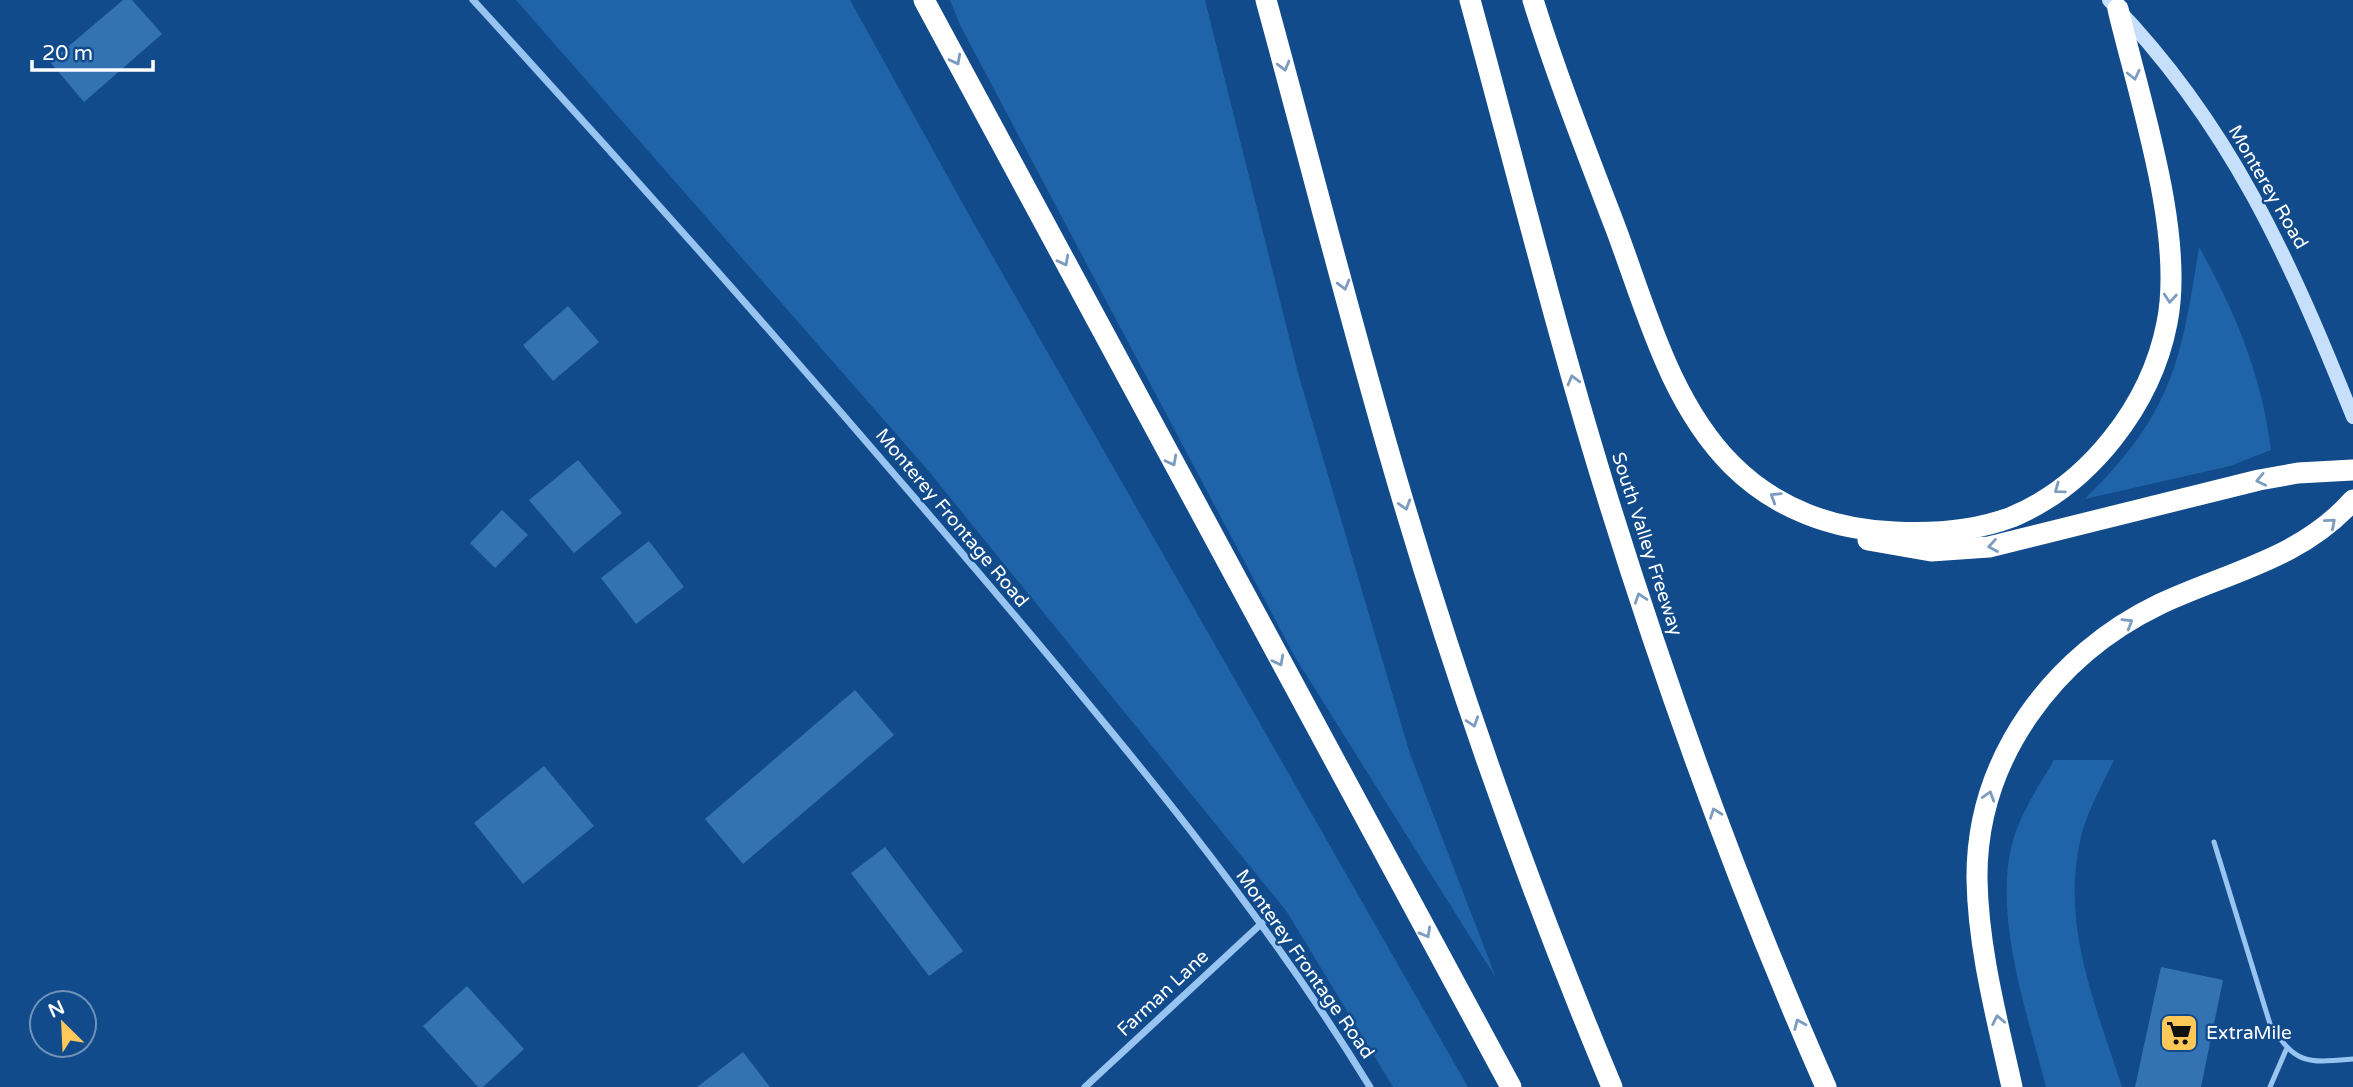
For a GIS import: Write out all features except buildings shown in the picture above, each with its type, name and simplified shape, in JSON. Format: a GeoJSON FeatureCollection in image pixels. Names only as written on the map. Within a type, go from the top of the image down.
{"type":"FeatureCollection","features":[{"type":"Feature","properties":{"kind":"highway"},"geometry":{"type":"LineString","coordinates":[[924,0],[1511,1087]]}},
{"type":"Feature","properties":{"kind":"highway"},"geometry":{"type":"LineString","coordinates":[[1266,0],[1382,428],[1430,588],[1519,850],[1612,1087]]}},
{"type":"Feature","properties":{"kind":"highway","name":"South Valley Freeway"},"geometry":{"type":"LineString","coordinates":[[1470,0],[1576,388],[1629,565],[1716,817],[1826,1087]]}},
{"type":"Feature","properties":{"kind":"highway"},"geometry":{"type":"LineString","coordinates":[[1533,0],[1650,318],[1684,397],[1709,438],[1733,466],[1774,497],[1812,517],[1878,543],[1931,551],[1960,551],[2043,536],[2259,480],[2298,473],[2353,470]]}},
{"type":"Feature","properties":{"kind":"highway"},"geometry":{"type":"LineString","coordinates":[[1812,517],[1855,530],[1905,533],[1956,530],[2010,517],[2033,506],[2077,475],[2116,434],[2131,413],[2161,345],[2167,323],[2171,271],[2165,209],[2114,4]]}},
{"type":"Feature","properties":{"kind":"highway"},"geometry":{"type":"LineString","coordinates":[[2012,1087],[1985,953],[1977,878],[1980,837],[1988,798],[2017,731],[2055,681],[2100,641],[2158,605],[2290,551],[2336,519],[2353,500]]}},
{"type":"Feature","properties":{"kind":"main road","name":"Monterey Road"},"geometry":{"type":"LineString","coordinates":[[2114,4],[2176,78],[2253,192],[2293,272],[2353,416]]}},
{"type":"Feature","properties":{"kind":"street","name":"Monterey Frontage Road"},"geometry":{"type":"LineString","coordinates":[[474,0],[877,454],[1103,720],[1262,923],[1323,1010],[1370,1087]]}},
{"type":"Feature","properties":{"kind":"street","name":"Farman Lane"},"geometry":{"type":"LineString","coordinates":[[1085,1087],[1262,923]]}},
{"type":"Feature","properties":{"kind":"lane"},"geometry":{"type":"LineString","coordinates":[[2214,842],[2270,1024],[2286,1050],[2310,1063],[2353,1059]]}},
{"type":"Feature","properties":{"kind":"lane"},"geometry":{"type":"LineString","coordinates":[[2270,1087],[2286,1050]]}},
{"type":"Feature","properties":{"kind":"shaded area"},"geometry":{"type":"Polygon","coordinates":[[[516,0],[850,0],[969,215],[1468,1087],[1393,1087],[1287,912],[926,468],[516,0]]]}},
{"type":"Feature","properties":{"kind":"shaded area"},"geometry":{"type":"Polygon","coordinates":[[[950,0],[1205,0],[1298,373],[1410,754],[1496,978],[1295,657],[960,25],[950,0]]]}},
{"type":"Feature","properties":{"kind":"shaded area"},"geometry":{"type":"Polygon","coordinates":[[[2199,247],[2224,295],[2254,370],[2271,450],[2230,466],[2085,499],[2137,440],[2155,412],[2168,384],[2186,323],[2199,247]]]}},
{"type":"Feature","properties":{"kind":"shaded area"},"geometry":{"type":"Polygon","coordinates":[[[2054,760],[2114,760],[2082,833],[2076,867],[2075,899],[2083,962],[2122,1087],[2046,1087],[2013,956],[2008,922],[2010,856],[2022,817],[2054,760]]]}},
{"type":"Feature","properties":{"kind":"place","name":"ExtraMile"},"geometry":{"type":"Point","coordinates":[2179,1033]}}]}
